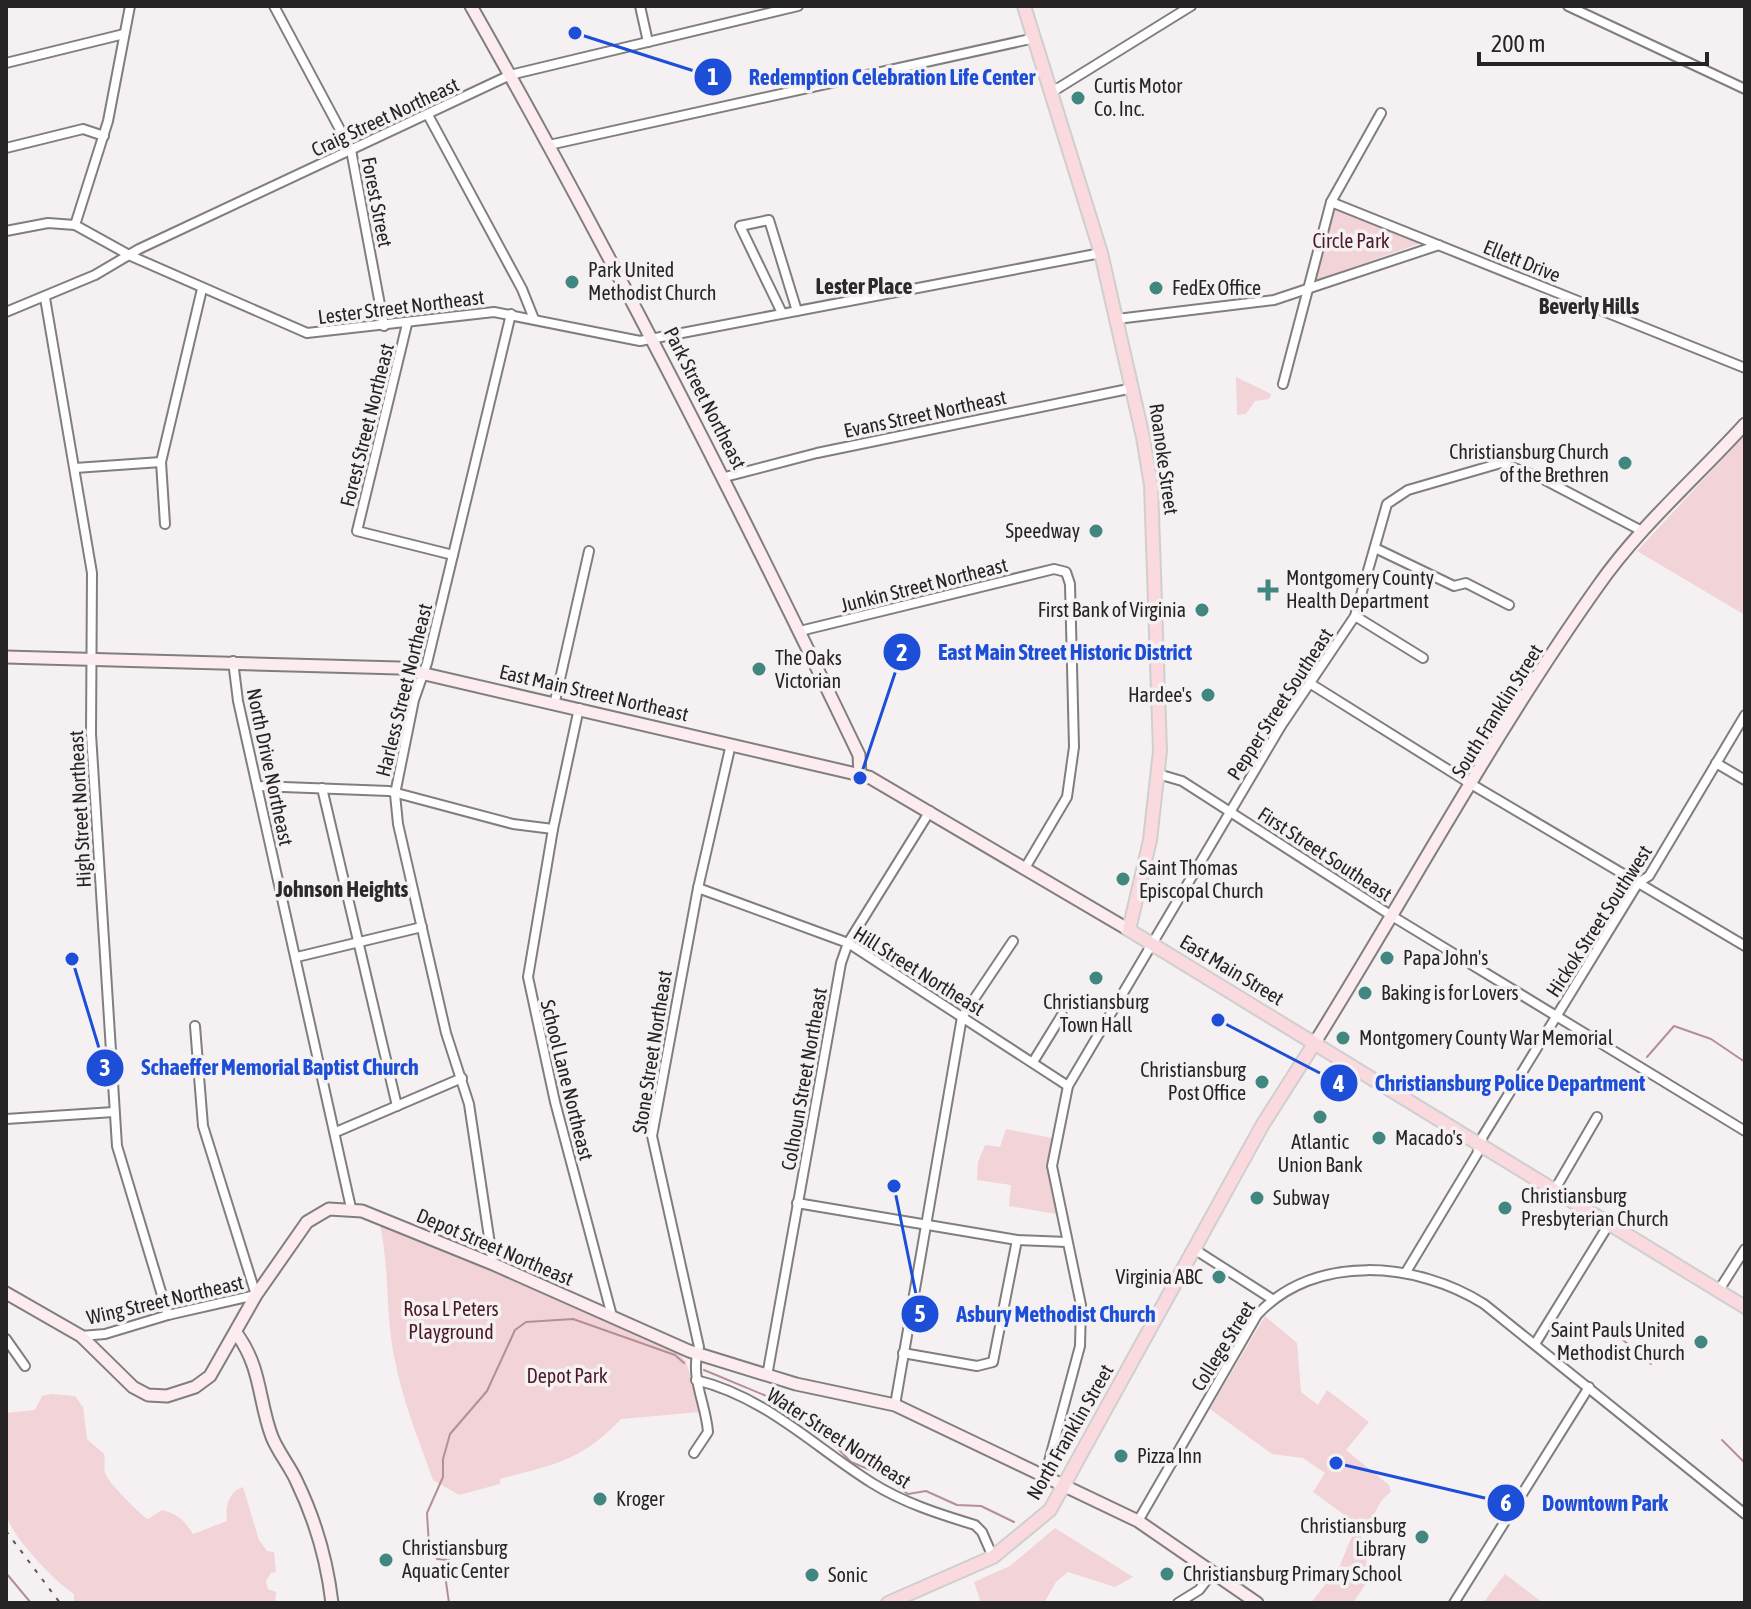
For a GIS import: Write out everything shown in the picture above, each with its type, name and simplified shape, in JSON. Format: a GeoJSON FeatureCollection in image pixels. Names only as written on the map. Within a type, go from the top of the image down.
{"type":"FeatureCollection","features":[{"type":"Feature","properties":{"kind":"main road","name":"Roanoke Street"},"geometry":{"type":"LineString","coordinates":[[1024,6],[1101,253],[1133,388],[1152,500],[1160,698],[1158,774],[1150,840],[1129,930]]}},
{"type":"Feature","properties":{"kind":"main road","name":"East Main Street"},"geometry":{"type":"LineString","coordinates":[[1129,930],[1745,1307]]}},
{"type":"Feature","properties":{"kind":"main road","name":"North Franklin Street"},"geometry":{"type":"LineString","coordinates":[[888,1603],[993,1557],[1042,1520],[1067,1486],[1263,1124],[1314,1044]]}},
{"type":"Feature","properties":{"kind":"street"},"geometry":{"type":"LineString","coordinates":[[75,225],[104,136],[130,6]]}},
{"type":"Feature","properties":{"kind":"street","name":"Forest Street"},"geometry":{"type":"LineString","coordinates":[[274,6],[351,150],[384,326]]}},
{"type":"Feature","properties":{"kind":"street","name":"Park Street Northeast"},"geometry":{"type":"LineString","coordinates":[[471,6],[654,338],[725,477],[859,755],[860,775]]}},
{"type":"Feature","properties":{"kind":"street"},"geometry":{"type":"LineString","coordinates":[[640,6],[648,42]]}},
{"type":"Feature","properties":{"kind":"street","name":"Craig Street Northeast"},"geometry":{"type":"LineString","coordinates":[[6,312],[45,298],[131,256],[139,249],[510,75],[798,6]]}},
{"type":"Feature","properties":{"kind":"street"},"geometry":{"type":"LineString","coordinates":[[1052,92],[1191,6]]}},
{"type":"Feature","properties":{"kind":"street"},"geometry":{"type":"LineString","coordinates":[[1568,6],[1745,89]]}},
{"type":"Feature","properties":{"kind":"street"},"geometry":{"type":"LineString","coordinates":[[6,63],[124,34]]}},
{"type":"Feature","properties":{"kind":"street"},"geometry":{"type":"LineString","coordinates":[[549,145],[1035,38]]}},
{"type":"Feature","properties":{"kind":"street"},"geometry":{"type":"LineString","coordinates":[[1283,384],[1331,202],[1381,113]]}},
{"type":"Feature","properties":{"kind":"street"},"geometry":{"type":"LineString","coordinates":[[428,115],[522,289],[534,319]]}},
{"type":"Feature","properties":{"kind":"street"},"geometry":{"type":"LineString","coordinates":[[6,148],[83,129],[104,136]]}},
{"type":"Feature","properties":{"kind":"street","name":"Ellett Drive"},"geometry":{"type":"LineString","coordinates":[[1331,202],[1745,368]]}},
{"type":"Feature","properties":{"kind":"street"},"geometry":{"type":"LineString","coordinates":[[782,313],[772,286],[740,226],[769,220],[797,311]]}},
{"type":"Feature","properties":{"kind":"street","name":"Lester Street Northeast"},"geometry":{"type":"LineString","coordinates":[[6,231],[48,223],[75,225],[131,256],[307,333],[494,312],[640,341],[1101,253]]}},
{"type":"Feature","properties":{"kind":"street"},"geometry":{"type":"LineString","coordinates":[[1117,319],[1251,305],[1440,244]]}},
{"type":"Feature","properties":{"kind":"street"},"geometry":{"type":"LineString","coordinates":[[165,524],[161,462],[202,289]]}},
{"type":"Feature","properties":{"kind":"street","name":"High Street Northeast"},"geometry":{"type":"LineString","coordinates":[[45,298],[92,573],[92,747],[114,1112],[126,1180],[168,1315]]}},
{"type":"Feature","properties":{"kind":"street","name":"Harless Street Northeast"},"geometry":{"type":"LineString","coordinates":[[493,1264],[462,1078],[446,1033],[403,852],[395,794],[414,700],[424,673],[511,314]]}},
{"type":"Feature","properties":{"kind":"street","name":"Forest Street Northeast"},"geometry":{"type":"LineString","coordinates":[[407,324],[357,531],[453,555]]}},
{"type":"Feature","properties":{"kind":"street","name":"Evans Street Northeast"},"geometry":{"type":"LineString","coordinates":[[725,477],[817,453],[1133,388]]}},
{"type":"Feature","properties":{"kind":"street","name":"South Franklin Street"},"geometry":{"type":"LineString","coordinates":[[1314,1044],[1471,784],[1598,586],[1642,531],[1745,424]]}},
{"type":"Feature","properties":{"kind":"street"},"geometry":{"type":"LineString","coordinates":[[75,468],[161,462]]}},
{"type":"Feature","properties":{"kind":"street","name":"Pepper Street Southeast"},"geometry":{"type":"LineString","coordinates":[[1045,1476],[1080,1346],[1081,1305],[1052,1166],[1068,1086],[1149,943],[1231,813],[1281,726],[1355,616],[1387,504],[1397,495],[1491,463],[1524,470],[1642,531]]}},
{"type":"Feature","properties":{"kind":"street"},"geometry":{"type":"LineString","coordinates":[[1375,548],[1454,586],[1466,583],[1509,605]]}},
{"type":"Feature","properties":{"kind":"street"},"geometry":{"type":"LineString","coordinates":[[555,701],[589,551]]}},
{"type":"Feature","properties":{"kind":"street","name":"Junkin Street Northeast"},"geometry":{"type":"LineString","coordinates":[[800,631],[1054,569],[1066,572],[1070,584],[1074,747],[1067,797],[1025,868]]}},
{"type":"Feature","properties":{"kind":"street"},"geometry":{"type":"LineString","coordinates":[[1355,616],[1423,658]]}},
{"type":"Feature","properties":{"kind":"street","name":"East Main Street Northeast"},"geometry":{"type":"LineString","coordinates":[[6,657],[372,665],[555,701],[860,775],[881,781],[1129,930]]}},
{"type":"Feature","properties":{"kind":"street","name":"North Drive Northeast"},"geometry":{"type":"LineString","coordinates":[[232,660],[351,1208]]}},
{"type":"Feature","properties":{"kind":"street"},"geometry":{"type":"LineString","coordinates":[[1311,684],[1471,784],[1745,946]]}},
{"type":"Feature","properties":{"kind":"street","name":"School Lane Northeast"},"geometry":{"type":"LineString","coordinates":[[579,707],[553,829],[531,955],[529,991],[612,1316]]}},
{"type":"Feature","properties":{"kind":"street","name":"Hickok Street Southwest"},"geometry":{"type":"LineString","coordinates":[[1406,1272],[1557,1014],[1638,883],[1649,876],[1745,715]]}},
{"type":"Feature","properties":{"kind":"street","name":"Stone Street Northeast"},"geometry":{"type":"LineString","coordinates":[[694,1453],[708,1432],[696,1380],[699,1347],[687,1282],[652,1136],[698,888],[731,744]]}},
{"type":"Feature","properties":{"kind":"street"},"geometry":{"type":"LineString","coordinates":[[1716,763],[1745,780]]}},
{"type":"Feature","properties":{"kind":"street","name":"First Street Southeast"},"geometry":{"type":"LineString","coordinates":[[1158,774],[1182,781],[1392,916],[1745,1131]]}},
{"type":"Feature","properties":{"kind":"street"},"geometry":{"type":"LineString","coordinates":[[257,786],[395,794],[513,824],[553,829]]}},
{"type":"Feature","properties":{"kind":"street"},"geometry":{"type":"LineString","coordinates":[[322,788],[397,1106]]}},
{"type":"Feature","properties":{"kind":"street","name":"Colhoun Street Northeast"},"geometry":{"type":"LineString","coordinates":[[767,1376],[841,963],[848,943],[930,810]]}},
{"type":"Feature","properties":{"kind":"street","name":"Hill Street Northeast"},"geometry":{"type":"LineString","coordinates":[[698,888],[848,943],[1068,1086]]}},
{"type":"Feature","properties":{"kind":"street"},"geometry":{"type":"LineString","coordinates":[[297,957],[422,927]]}},
{"type":"Feature","properties":{"kind":"street"},"geometry":{"type":"LineString","coordinates":[[895,1405],[962,1017],[1013,941]]}},
{"type":"Feature","properties":{"kind":"street"},"geometry":{"type":"LineString","coordinates":[[1033,1062],[1062,1015]]}},
{"type":"Feature","properties":{"kind":"street"},"geometry":{"type":"LineString","coordinates":[[195,1026],[203,1126],[256,1295]]}},
{"type":"Feature","properties":{"kind":"street"},"geometry":{"type":"LineString","coordinates":[[336,1132],[462,1078]]}},
{"type":"Feature","properties":{"kind":"street"},"geometry":{"type":"LineString","coordinates":[[6,1119],[114,1112]]}},
{"type":"Feature","properties":{"kind":"street"},"geometry":{"type":"LineString","coordinates":[[1554,1191],[1597,1117]]}},
{"type":"Feature","properties":{"kind":"street"},"geometry":{"type":"LineString","coordinates":[[797,1203],[1017,1240],[1067,1242]]}},
{"type":"Feature","properties":{"kind":"street"},"geometry":{"type":"LineString","coordinates":[[6,1293],[81,1336],[133,1387],[148,1395],[164,1396],[195,1387],[210,1376],[237,1334],[256,1295],[307,1222],[329,1209],[351,1208]]}},
{"type":"Feature","properties":{"kind":"street","name":"Depot Street Northeast"},"geometry":{"type":"LineString","coordinates":[[351,1208],[493,1264],[696,1354],[767,1376],[895,1405],[1138,1521],[1257,1603]]}},
{"type":"Feature","properties":{"kind":"street"},"geometry":{"type":"LineString","coordinates":[[1535,1344],[1609,1224]]}},
{"type":"Feature","properties":{"kind":"street"},"geometry":{"type":"LineString","coordinates":[[903,1353],[977,1366],[993,1362],[1017,1240]]}},
{"type":"Feature","properties":{"kind":"street"},"geometry":{"type":"LineString","coordinates":[[1194,1249],[1272,1299]]}},
{"type":"Feature","properties":{"kind":"street"},"geometry":{"type":"LineString","coordinates":[[1719,1290],[1745,1249]]}},
{"type":"Feature","properties":{"kind":"street","name":"College Street"},"geometry":{"type":"LineString","coordinates":[[1138,1521],[1257,1315],[1272,1299],[1308,1281],[1335,1274],[1406,1272],[1457,1288],[1535,1344],[1745,1514]]}},
{"type":"Feature","properties":{"kind":"street","name":"Wing Street Northeast"},"geometry":{"type":"LineString","coordinates":[[81,1336],[105,1334],[168,1315],[256,1295]]}},
{"type":"Feature","properties":{"kind":"street"},"geometry":{"type":"LineString","coordinates":[[237,1334],[247,1348],[261,1383],[271,1435],[310,1511],[321,1543],[332,1603]]}},
{"type":"Feature","properties":{"kind":"street"},"geometry":{"type":"LineString","coordinates":[[6,1339],[25,1366]]}},
{"type":"Feature","properties":{"kind":"street","name":"Water Street Northeast"},"geometry":{"type":"LineString","coordinates":[[696,1380],[722,1386],[776,1414],[892,1495],[975,1525],[982,1532],[993,1557]]}},
{"type":"Feature","properties":{"kind":"street"},"geometry":{"type":"LineString","coordinates":[[1454,1603],[1589,1387]]}},
{"type":"Feature","properties":{"kind":"street"},"geometry":{"type":"LineString","coordinates":[[1178,1603],[1199,1590],[1213,1572]]}},
{"type":"Feature","properties":{"kind":"green space","name":"Circle Park"},"geometry":{"type":"Polygon","coordinates":[[[1333,209],[1421,243],[1317,280],[1314,275],[1333,209]]]}},
{"type":"Feature","properties":{"kind":"green space"},"geometry":{"type":"Polygon","coordinates":[[[1236,377],[1271,394],[1269,399],[1255,401],[1246,414],[1237,415],[1236,377]]]}},
{"type":"Feature","properties":{"kind":"green space"},"geometry":{"type":"Polygon","coordinates":[[[1745,435],[1745,615],[1637,551],[1745,435]]]}},
{"type":"Feature","properties":{"kind":"green space"},"geometry":{"type":"Polygon","coordinates":[[[1006,1129],[1052,1138],[1049,1168],[1057,1214],[1009,1206],[1011,1185],[977,1180],[978,1162],[985,1145],[1000,1147],[1006,1129]]]}},
{"type":"Feature","properties":{"kind":"green space"},"geometry":{"type":"Polygon","coordinates":[[[380,1225],[531,1286],[676,1351],[686,1361],[700,1412],[621,1419],[593,1444],[566,1460],[500,1479],[500,1484],[459,1495],[433,1480],[395,1361],[380,1225]]]}},
{"type":"Feature","properties":{"kind":"green space"},"geometry":{"type":"Polygon","coordinates":[[[1265,1316],[1297,1343],[1301,1392],[1318,1405],[1327,1390],[1369,1422],[1346,1450],[1389,1485],[1391,1492],[1385,1496],[1361,1535],[1370,1578],[1353,1603],[1311,1603],[1340,1565],[1357,1524],[1313,1492],[1325,1473],[1303,1458],[1272,1454],[1210,1409],[1265,1316]]]}},
{"type":"Feature","properties":{"kind":"green space"},"geometry":{"type":"Polygon","coordinates":[[[42,1396],[75,1396],[83,1407],[87,1439],[104,1454],[107,1477],[124,1498],[148,1519],[162,1510],[168,1512],[187,1525],[193,1534],[227,1521],[229,1501],[234,1492],[243,1487],[259,1540],[267,1551],[274,1552],[276,1572],[271,1573],[266,1581],[268,1589],[276,1592],[275,1603],[74,1603],[74,1594],[34,1557],[15,1533],[6,1513],[6,1413],[35,1410],[42,1396]]]}},
{"type":"Feature","properties":{"kind":"green space"},"geometry":{"type":"Polygon","coordinates":[[[1055,1528],[1133,1577],[1115,1587],[1068,1572],[1056,1582],[1044,1603],[981,1603],[974,1582],[1010,1566],[1055,1528]]]}},
{"type":"Feature","properties":{"kind":"green space"},"geometry":{"type":"Polygon","coordinates":[[[1505,1574],[1543,1603],[1483,1603],[1505,1574]]]}},
{"type":"Feature","properties":{"kind":"waterway"},"geometry":{"type":"LineString","coordinates":[[1647,1057],[1674,1026],[1711,1039],[1745,1062]]}},
{"type":"Feature","properties":{"kind":"waterway"},"geometry":{"type":"LineString","coordinates":[[449,1603],[446,1582],[449,1560],[437,1559],[429,1546],[427,1513],[443,1477],[443,1459],[450,1434],[487,1391],[515,1330],[526,1322],[573,1319],[675,1355],[684,1363]]}},
{"type":"Feature","properties":{"kind":"waterway"},"geometry":{"type":"LineString","coordinates":[[1615,1333],[1651,1364]]}},
{"type":"Feature","properties":{"kind":"waterway"},"geometry":{"type":"LineString","coordinates":[[704,1370],[800,1410],[851,1462],[878,1473],[908,1494],[926,1491],[957,1505],[981,1506],[1014,1522]]}},
{"type":"Feature","properties":{"kind":"waterway"},"geometry":{"type":"LineString","coordinates":[[1722,1440],[1745,1463]]}},
{"type":"Feature","properties":{"kind":"waterway"},"geometry":{"type":"LineString","coordinates":[[6,1573],[31,1603]]}},
{"type":"Feature","properties":{"kind":"railway"},"geometry":{"type":"LineString","coordinates":[[6,1531],[60,1603]]}},
{"type":"Feature","properties":{"kind":"place","name":"Redemption Celebration Life Center"},"geometry":{"type":"Point","coordinates":[575,33]}},
{"type":"Feature","properties":{"kind":"place","name":"Curtis Motor Co. Inc."},"geometry":{"type":"Point","coordinates":[1078,98]}},
{"type":"Feature","properties":{"kind":"place","name":"Park United Methodist Church"},"geometry":{"type":"Point","coordinates":[572,282]}},
{"type":"Feature","properties":{"kind":"place","name":"FedEx Office"},"geometry":{"type":"Point","coordinates":[1156,288]}},
{"type":"Feature","properties":{"kind":"place","name":"Christiansburg Church of the Brethren"},"geometry":{"type":"Point","coordinates":[1625,463]}},
{"type":"Feature","properties":{"kind":"place","name":"Speedway"},"geometry":{"type":"Point","coordinates":[1096,531]}},
{"type":"Feature","properties":{"kind":"place","name":"Montgomery County Health Department"},"geometry":{"type":"Point","coordinates":[1268,590]}},
{"type":"Feature","properties":{"kind":"place","name":"First Bank of Virginia"},"geometry":{"type":"Point","coordinates":[1202,610]}},
{"type":"Feature","properties":{"kind":"place","name":"The Oaks Victorian"},"geometry":{"type":"Point","coordinates":[759,669]}},
{"type":"Feature","properties":{"kind":"place","name":"Hardee's"},"geometry":{"type":"Point","coordinates":[1208,695]}},
{"type":"Feature","properties":{"kind":"place","name":"East Main Street Historic District"},"geometry":{"type":"Point","coordinates":[860,778]}},
{"type":"Feature","properties":{"kind":"place","name":"Saint Thomas Episcopal Church"},"geometry":{"type":"Point","coordinates":[1123,879]}},
{"type":"Feature","properties":{"kind":"place","name":"Papa John's"},"geometry":{"type":"Point","coordinates":[1387,958]}},
{"type":"Feature","properties":{"kind":"place","name":"Schaeffer Memorial Baptist Church"},"geometry":{"type":"Point","coordinates":[72,959]}},
{"type":"Feature","properties":{"kind":"place","name":"Christiansburg Town Hall"},"geometry":{"type":"Point","coordinates":[1096,978]}},
{"type":"Feature","properties":{"kind":"place","name":"Baking is for Lovers"},"geometry":{"type":"Point","coordinates":[1365,993]}},
{"type":"Feature","properties":{"kind":"place","name":"Christiansburg Police Department"},"geometry":{"type":"Point","coordinates":[1218,1020]}},
{"type":"Feature","properties":{"kind":"place","name":"Montgomery County War Memorial"},"geometry":{"type":"Point","coordinates":[1343,1038]}},
{"type":"Feature","properties":{"kind":"place","name":"Christiansburg Post Office"},"geometry":{"type":"Point","coordinates":[1262,1082]}},
{"type":"Feature","properties":{"kind":"place","name":"Atlantic Union Bank"},"geometry":{"type":"Point","coordinates":[1320,1117]}},
{"type":"Feature","properties":{"kind":"place","name":"Macado's"},"geometry":{"type":"Point","coordinates":[1379,1138]}},
{"type":"Feature","properties":{"kind":"place","name":"Asbury Methodist Church"},"geometry":{"type":"Point","coordinates":[894,1186]}},
{"type":"Feature","properties":{"kind":"place","name":"Subway"},"geometry":{"type":"Point","coordinates":[1257,1198]}},
{"type":"Feature","properties":{"kind":"place","name":"Christiansburg Presbyterian Church"},"geometry":{"type":"Point","coordinates":[1505,1208]}},
{"type":"Feature","properties":{"kind":"place","name":"Virginia ABC"},"geometry":{"type":"Point","coordinates":[1219,1277]}},
{"type":"Feature","properties":{"kind":"place","name":"Saint Pauls United Methodist Church"},"geometry":{"type":"Point","coordinates":[1701,1342]}},
{"type":"Feature","properties":{"kind":"place","name":"Pizza Inn"},"geometry":{"type":"Point","coordinates":[1121,1456]}},
{"type":"Feature","properties":{"kind":"place","name":"Downtown Park"},"geometry":{"type":"Point","coordinates":[1336,1463]}},
{"type":"Feature","properties":{"kind":"place","name":"Kroger"},"geometry":{"type":"Point","coordinates":[600,1499]}},
{"type":"Feature","properties":{"kind":"place","name":"Christiansburg Library"},"geometry":{"type":"Point","coordinates":[1422,1537]}},
{"type":"Feature","properties":{"kind":"place","name":"Christiansburg Aquatic Center"},"geometry":{"type":"Point","coordinates":[386,1560]}},
{"type":"Feature","properties":{"kind":"place","name":"Christiansburg Primary School"},"geometry":{"type":"Point","coordinates":[1167,1574]}},
{"type":"Feature","properties":{"kind":"place","name":"Sonic"},"geometry":{"type":"Point","coordinates":[812,1575]}},
{"type":"Feature","properties":{"kind":"district","name":"Lester Place"},"geometry":{"type":"Point","coordinates":[864,286]}},
{"type":"Feature","properties":{"kind":"district","name":"Beverly Hills"},"geometry":{"type":"Point","coordinates":[1589,306]}},
{"type":"Feature","properties":{"kind":"district","name":"Johnson Heights"},"geometry":{"type":"Point","coordinates":[342,889]}},
{"type":"Feature","properties":{"kind":"park label","name":"Rosa L Peters Playground"},"geometry":{"type":"Point","coordinates":[451,1320]}},
{"type":"Feature","properties":{"kind":"park label","name":"Depot Park"},"geometry":{"type":"Point","coordinates":[567,1376]}}]}
